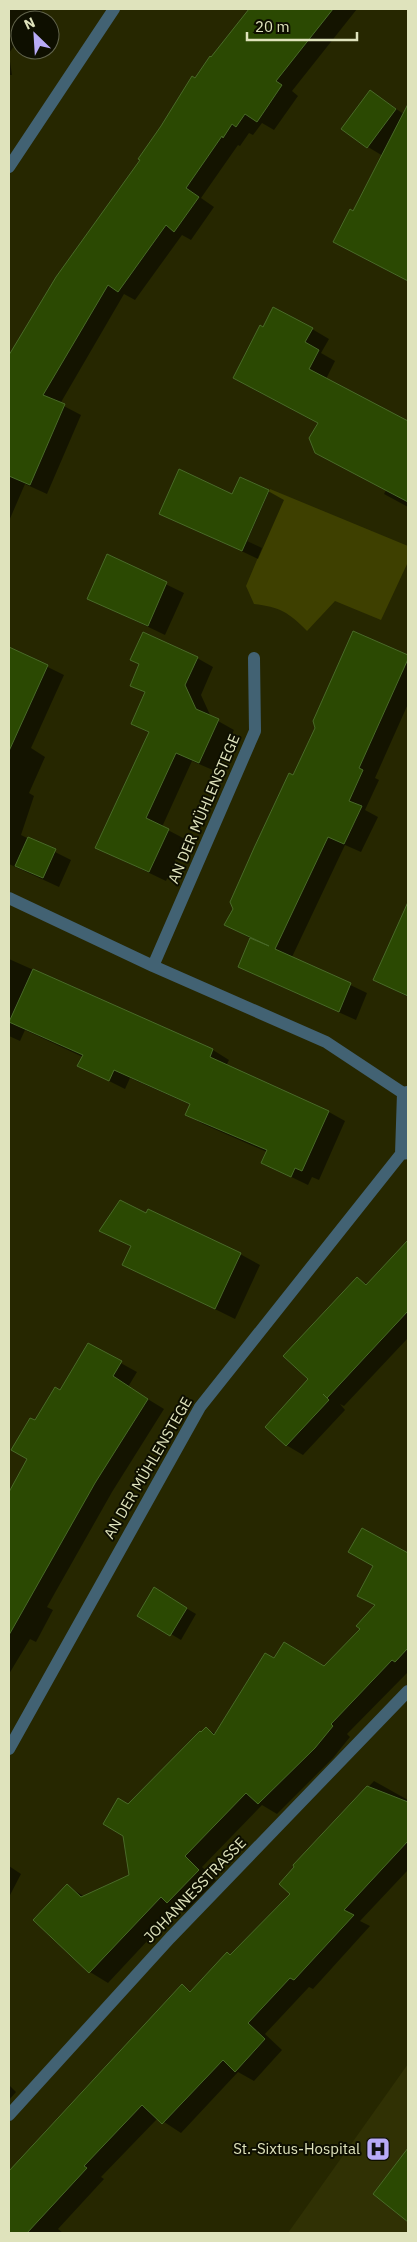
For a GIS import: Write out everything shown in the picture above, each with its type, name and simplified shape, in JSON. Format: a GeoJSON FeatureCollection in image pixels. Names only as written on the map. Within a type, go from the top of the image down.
{"type":"FeatureCollection","features":[{"type":"Feature","properties":{"kind":"street"},"geometry":{"type":"LineString","coordinates":[[9,167],[114,9]]}},
{"type":"Feature","properties":{"kind":"street","name":"AN DER MÜHLENSTEGE"},"geometry":{"type":"LineString","coordinates":[[153,966],[255,731],[254,658]]}},
{"type":"Feature","properties":{"kind":"street","name":"AN DER MÜHLENSTEGE"},"geometry":{"type":"LineString","coordinates":[[9,898],[153,966],[326,1042],[405,1092],[405,1153],[200,1407],[9,1749]]}},
{"type":"Feature","properties":{"kind":"street","name":"JOHANNESSTRASSE"},"geometry":{"type":"LineString","coordinates":[[9,2115],[170,1938],[408,1691]]}},
{"type":"Feature","properties":{"kind":"shaded area"},"geometry":{"type":"Polygon","coordinates":[[[270,489],[408,546],[408,562],[381,620],[335,601],[307,631],[289,615],[277,609],[254,604],[246,586],[262,548],[247,541],[270,489]]]}},
{"type":"Feature","properties":{"kind":"shaded area","name":"St.-Sixtus-Hospital"},"geometry":{"type":"Polygon","coordinates":[[[408,2064],[408,2233],[288,2233],[408,2064]]]}},
{"type":"Feature","properties":{"kind":"building"},"geometry":{"type":"Polygon","coordinates":[[[249,9],[333,9],[276,81],[282,85],[257,122],[245,114],[236,127],[232,124],[223,138],[222,136],[186,188],[199,197],[174,232],[166,225],[118,292],[108,285],[43,395],[65,404],[30,485],[9,476],[9,355],[56,277],[140,160],[138,159],[192,76],[195,78],[210,56],[249,9]]]}},
{"type":"Feature","properties":{"kind":"building"},"geometry":{"type":"Polygon","coordinates":[[[370,90],[396,109],[367,148],[341,129],[370,90]]]}},
{"type":"Feature","properties":{"kind":"building"},"geometry":{"type":"Polygon","coordinates":[[[408,104],[408,281],[333,242],[350,209],[353,211],[408,104]]]}},
{"type":"Feature","properties":{"kind":"building"},"geometry":{"type":"Polygon","coordinates":[[[273,307],[313,328],[305,342],[319,350],[309,369],[408,421],[408,502],[315,453],[309,438],[318,423],[233,378],[260,325],[263,327],[273,307]]]}},
{"type":"Feature","properties":{"kind":"building"},"geometry":{"type":"Polygon","coordinates":[[[179,469],[232,494],[240,477],[269,490],[242,551],[159,514],[179,469]]]}},
{"type":"Feature","properties":{"kind":"building"},"geometry":{"type":"Polygon","coordinates":[[[107,554],[167,582],[148,626],[87,599],[107,554]]]}},
{"type":"Feature","properties":{"kind":"building"},"geometry":{"type":"Polygon","coordinates":[[[353,631],[408,655],[408,659],[359,768],[363,770],[349,801],[362,806],[344,844],[328,837],[275,949],[351,983],[339,1012],[238,967],[250,938],[269,946],[224,925],[233,909],[230,902],[254,848],[289,773],[293,775],[315,728],[313,721],[353,631]]]}},
{"type":"Feature","properties":{"kind":"building"},"geometry":{"type":"Polygon","coordinates":[[[143,632],[198,657],[185,685],[196,709],[219,719],[199,763],[176,753],[146,818],[169,829],[149,872],[95,848],[149,732],[131,724],[145,692],[130,686],[139,664],[130,660],[143,632]]]}},
{"type":"Feature","properties":{"kind":"building"},"geometry":{"type":"Polygon","coordinates":[[[9,647],[48,665],[9,751],[9,647]]]}},
{"type":"Feature","properties":{"kind":"building"},"geometry":{"type":"Polygon","coordinates":[[[28,837],[56,849],[43,878],[15,866],[28,837]]]}},
{"type":"Feature","properties":{"kind":"building"},"geometry":{"type":"Polygon","coordinates":[[[408,902],[408,996],[373,980],[408,902]]]}},
{"type":"Feature","properties":{"kind":"building"},"geometry":{"type":"Polygon","coordinates":[[[33,969],[213,1049],[210,1057],[329,1111],[302,1171],[295,1168],[291,1177],[261,1163],[267,1150],[185,1115],[190,1104],[114,1070],[109,1081],[77,1066],[83,1055],[9,1022],[33,969]]]}},
{"type":"Feature","properties":{"kind":"building"},"geometry":{"type":"Polygon","coordinates":[[[120,1200],[146,1213],[148,1209],[241,1253],[215,1309],[122,1265],[131,1246],[99,1231],[120,1200]]]}},
{"type":"Feature","properties":{"kind":"building"},"geometry":{"type":"Polygon","coordinates":[[[408,1240],[408,1311],[327,1398],[329,1400],[286,1446],[265,1427],[308,1379],[283,1356],[357,1277],[366,1285],[408,1240]]]}},
{"type":"Feature","properties":{"kind":"building"},"geometry":{"type":"Polygon","coordinates":[[[88,1343],[122,1361],[113,1376],[148,1399],[95,1483],[9,1635],[9,1492],[27,1459],[11,1450],[30,1418],[35,1420],[55,1387],[60,1390],[88,1343]]]}},
{"type":"Feature","properties":{"kind":"building"},"geometry":{"type":"Polygon","coordinates":[[[362,1528],[408,1553],[408,1648],[395,1662],[392,1660],[331,1724],[333,1726],[315,1748],[258,1804],[246,1793],[185,1856],[199,1870],[167,1903],[161,1897],[89,1973],[33,1920],[67,1884],[81,1897],[129,1875],[123,1836],[103,1824],[118,1798],[128,1804],[206,1727],[214,1735],[265,1653],[274,1658],[284,1642],[324,1666],[360,1629],[356,1626],[375,1605],[357,1596],[373,1566],[348,1552],[362,1528]]]}},
{"type":"Feature","properties":{"kind":"building"},"geometry":{"type":"Polygon","coordinates":[[[154,1587],[187,1608],[170,1636],[137,1616],[154,1587]]]}},
{"type":"Feature","properties":{"kind":"building"},"geometry":{"type":"Polygon","coordinates":[[[367,1786],[408,1802],[408,1841],[344,1910],[354,1915],[294,1980],[290,1978],[248,2023],[265,2039],[235,2072],[223,2060],[162,2124],[142,2105],[84,2166],[87,2168],[27,2233],[9,2233],[9,2171],[182,1984],[190,1992],[227,1952],[230,1955],[290,1894],[279,1884],[294,1867],[293,1865],[367,1786]]]}},
{"type":"Feature","properties":{"kind":"building"},"geometry":{"type":"Polygon","coordinates":[[[408,2148],[408,2222],[373,2194],[408,2148]]]}},
{"type":"Feature","properties":{"kind":"place","name":"St.-Sixtus-Hospital"},"geometry":{"type":"Point","coordinates":[378,2149]}}]}
